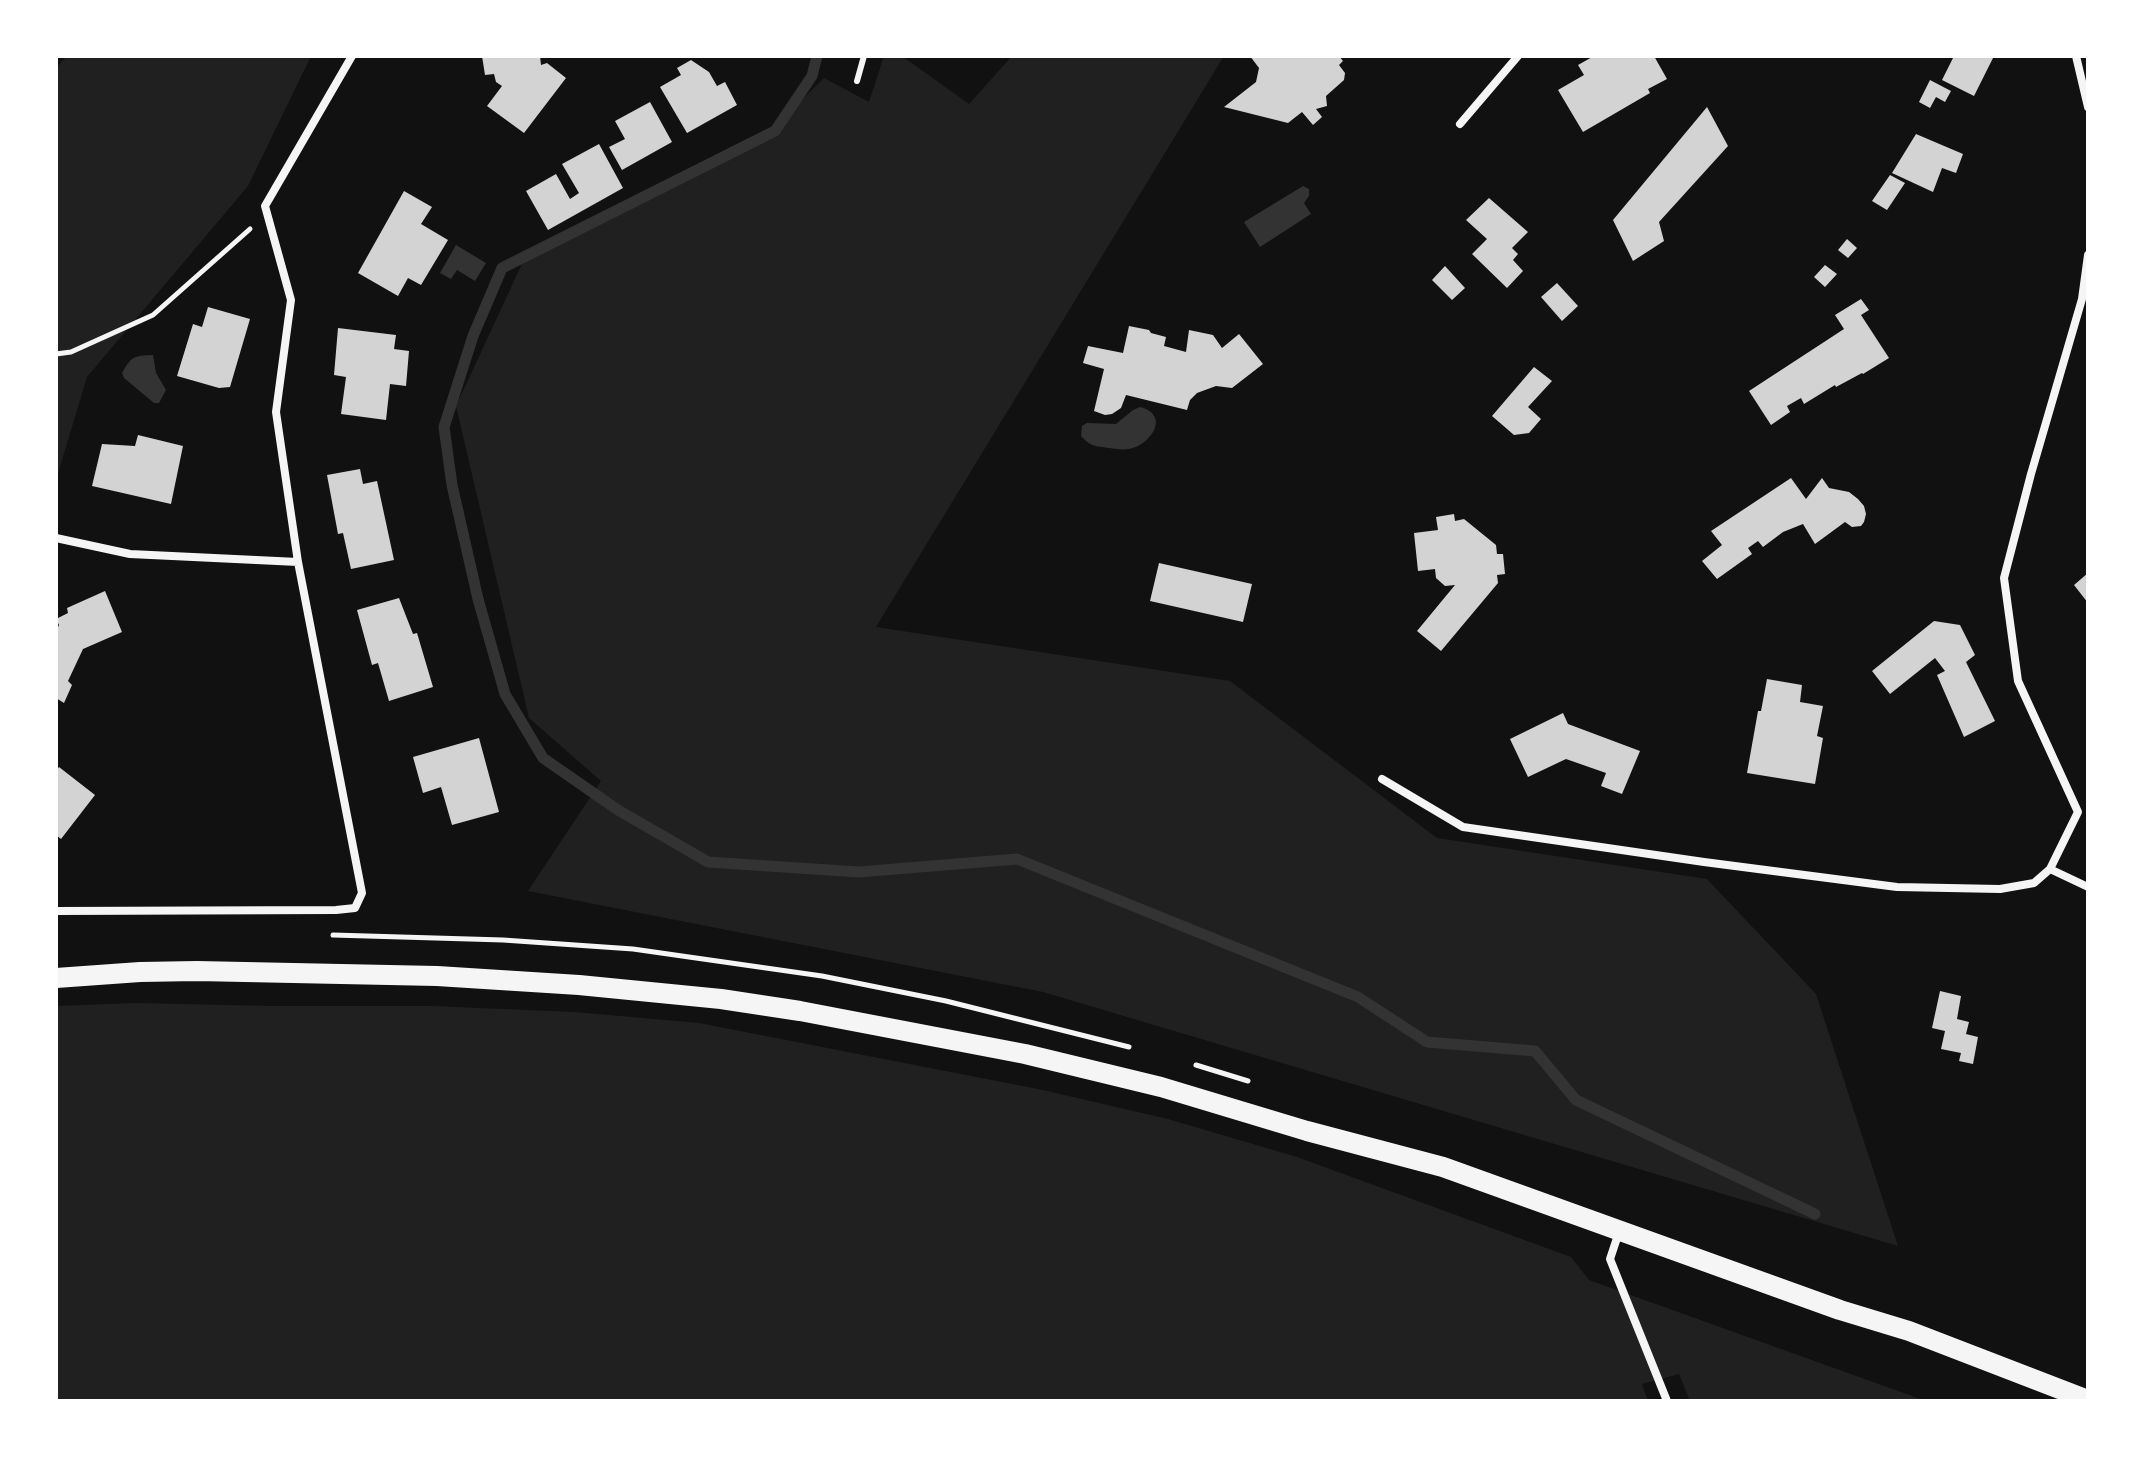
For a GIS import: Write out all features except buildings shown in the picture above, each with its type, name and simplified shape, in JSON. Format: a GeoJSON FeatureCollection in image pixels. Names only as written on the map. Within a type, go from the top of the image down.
{"type":"FeatureCollection","features":[{"type":"Feature","properties":{"kind":"main road"},"geometry":{"type":"LineString","coordinates":[[56,978],[197,971],[437,976],[579,985],[721,999],[800,1011],[1025,1054],[1161,1087],[1307,1131],[1443,1167],[1840,1310],[1909,1331],[2088,1400]]}},
{"type":"Feature","properties":{"kind":"street"},"geometry":{"type":"LineString","coordinates":[[56,911],[336,910],[355,908],[362,893],[298,562],[276,412],[291,300],[265,206],[352,56]]}},
{"type":"Feature","properties":{"kind":"street"},"geometry":{"type":"LineString","coordinates":[[1460,124],[1518,56]]}},
{"type":"Feature","properties":{"kind":"street"},"geometry":{"type":"LineString","coordinates":[[2076,56],[2088,107]]}},
{"type":"Feature","properties":{"kind":"street"},"geometry":{"type":"LineString","coordinates":[[1382,779],[1463,827],[1897,887],[2000,889],[2034,883],[2050,869],[2078,812],[2018,681],[2004,578],[2082,299],[2088,255]]}},
{"type":"Feature","properties":{"kind":"street"},"geometry":{"type":"LineString","coordinates":[[56,538],[130,554],[298,562]]}},
{"type":"Feature","properties":{"kind":"street"},"geometry":{"type":"LineString","coordinates":[[2050,869],[2088,887]]}},
{"type":"Feature","properties":{"kind":"street"},"geometry":{"type":"LineString","coordinates":[[1619,1231],[1610,1259],[1667,1401]]}},
{"type":"Feature","properties":{"kind":"lane"},"geometry":{"type":"LineString","coordinates":[[857,81],[864,56]]}},
{"type":"Feature","properties":{"kind":"path"},"geometry":{"type":"LineString","coordinates":[[56,354],[71,352],[153,315],[267,214]]}},
{"type":"Feature","properties":{"kind":"shaded area"},"geometry":{"type":"Polygon","coordinates":[[[67,56],[311,56],[248,186],[87,377],[56,480],[56,68],[67,56]]]}},
{"type":"Feature","properties":{"kind":"shaded area"},"geometry":{"type":"Polygon","coordinates":[[[884,56],[902,56],[969,104],[1012,56],[1224,56],[876,627],[1230,681],[1437,838],[1707,879],[1816,994],[1898,1246],[1043,992],[528,891],[601,781],[529,718],[456,406],[527,253],[775,126],[824,78],[869,102],[884,56]]]}},
{"type":"Feature","properties":{"kind":"shaded area"},"geometry":{"type":"Polygon","coordinates":[[[1303,186],[1309,189],[1304,203],[1311,214],[1260,247],[1244,222],[1303,186]]]}},
{"type":"Feature","properties":{"kind":"shaded area"},"geometry":{"type":"Polygon","coordinates":[[[456,245],[486,263],[475,281],[457,270],[451,279],[440,273],[456,245]]]}},
{"type":"Feature","properties":{"kind":"shaded area"},"geometry":{"type":"Polygon","coordinates":[[[153,355],[156,373],[166,390],[159,403],[154,403],[122,373],[134,358],[153,355]]]}},
{"type":"Feature","properties":{"kind":"shaded area"},"geometry":{"type":"Polygon","coordinates":[[[1140,407],[1154,416],[1156,423],[1150,436],[1137,446],[1124,449],[1097,446],[1081,436],[1082,426],[1087,423],[1116,424],[1140,407]]]}},
{"type":"Feature","properties":{"kind":"shaded area"},"geometry":{"type":"Polygon","coordinates":[[[136,1003],[432,1006],[575,1012],[699,1023],[1043,1090],[1168,1119],[1297,1157],[1571,1257],[1589,1280],[1926,1401],[1690,1401],[1679,1374],[1642,1384],[1648,1401],[56,1401],[56,1006],[136,1003]]]}},
{"type":"Feature","properties":{"kind":"waterway"},"geometry":{"type":"LineString","coordinates":[[817,56],[812,76],[775,131],[502,268],[473,336],[444,427],[452,485],[478,599],[505,694],[543,758],[618,810],[708,862],[859,872],[1017,859],[1358,997],[1427,1042],[1535,1051],[1576,1100],[1815,1214]]}}]}
